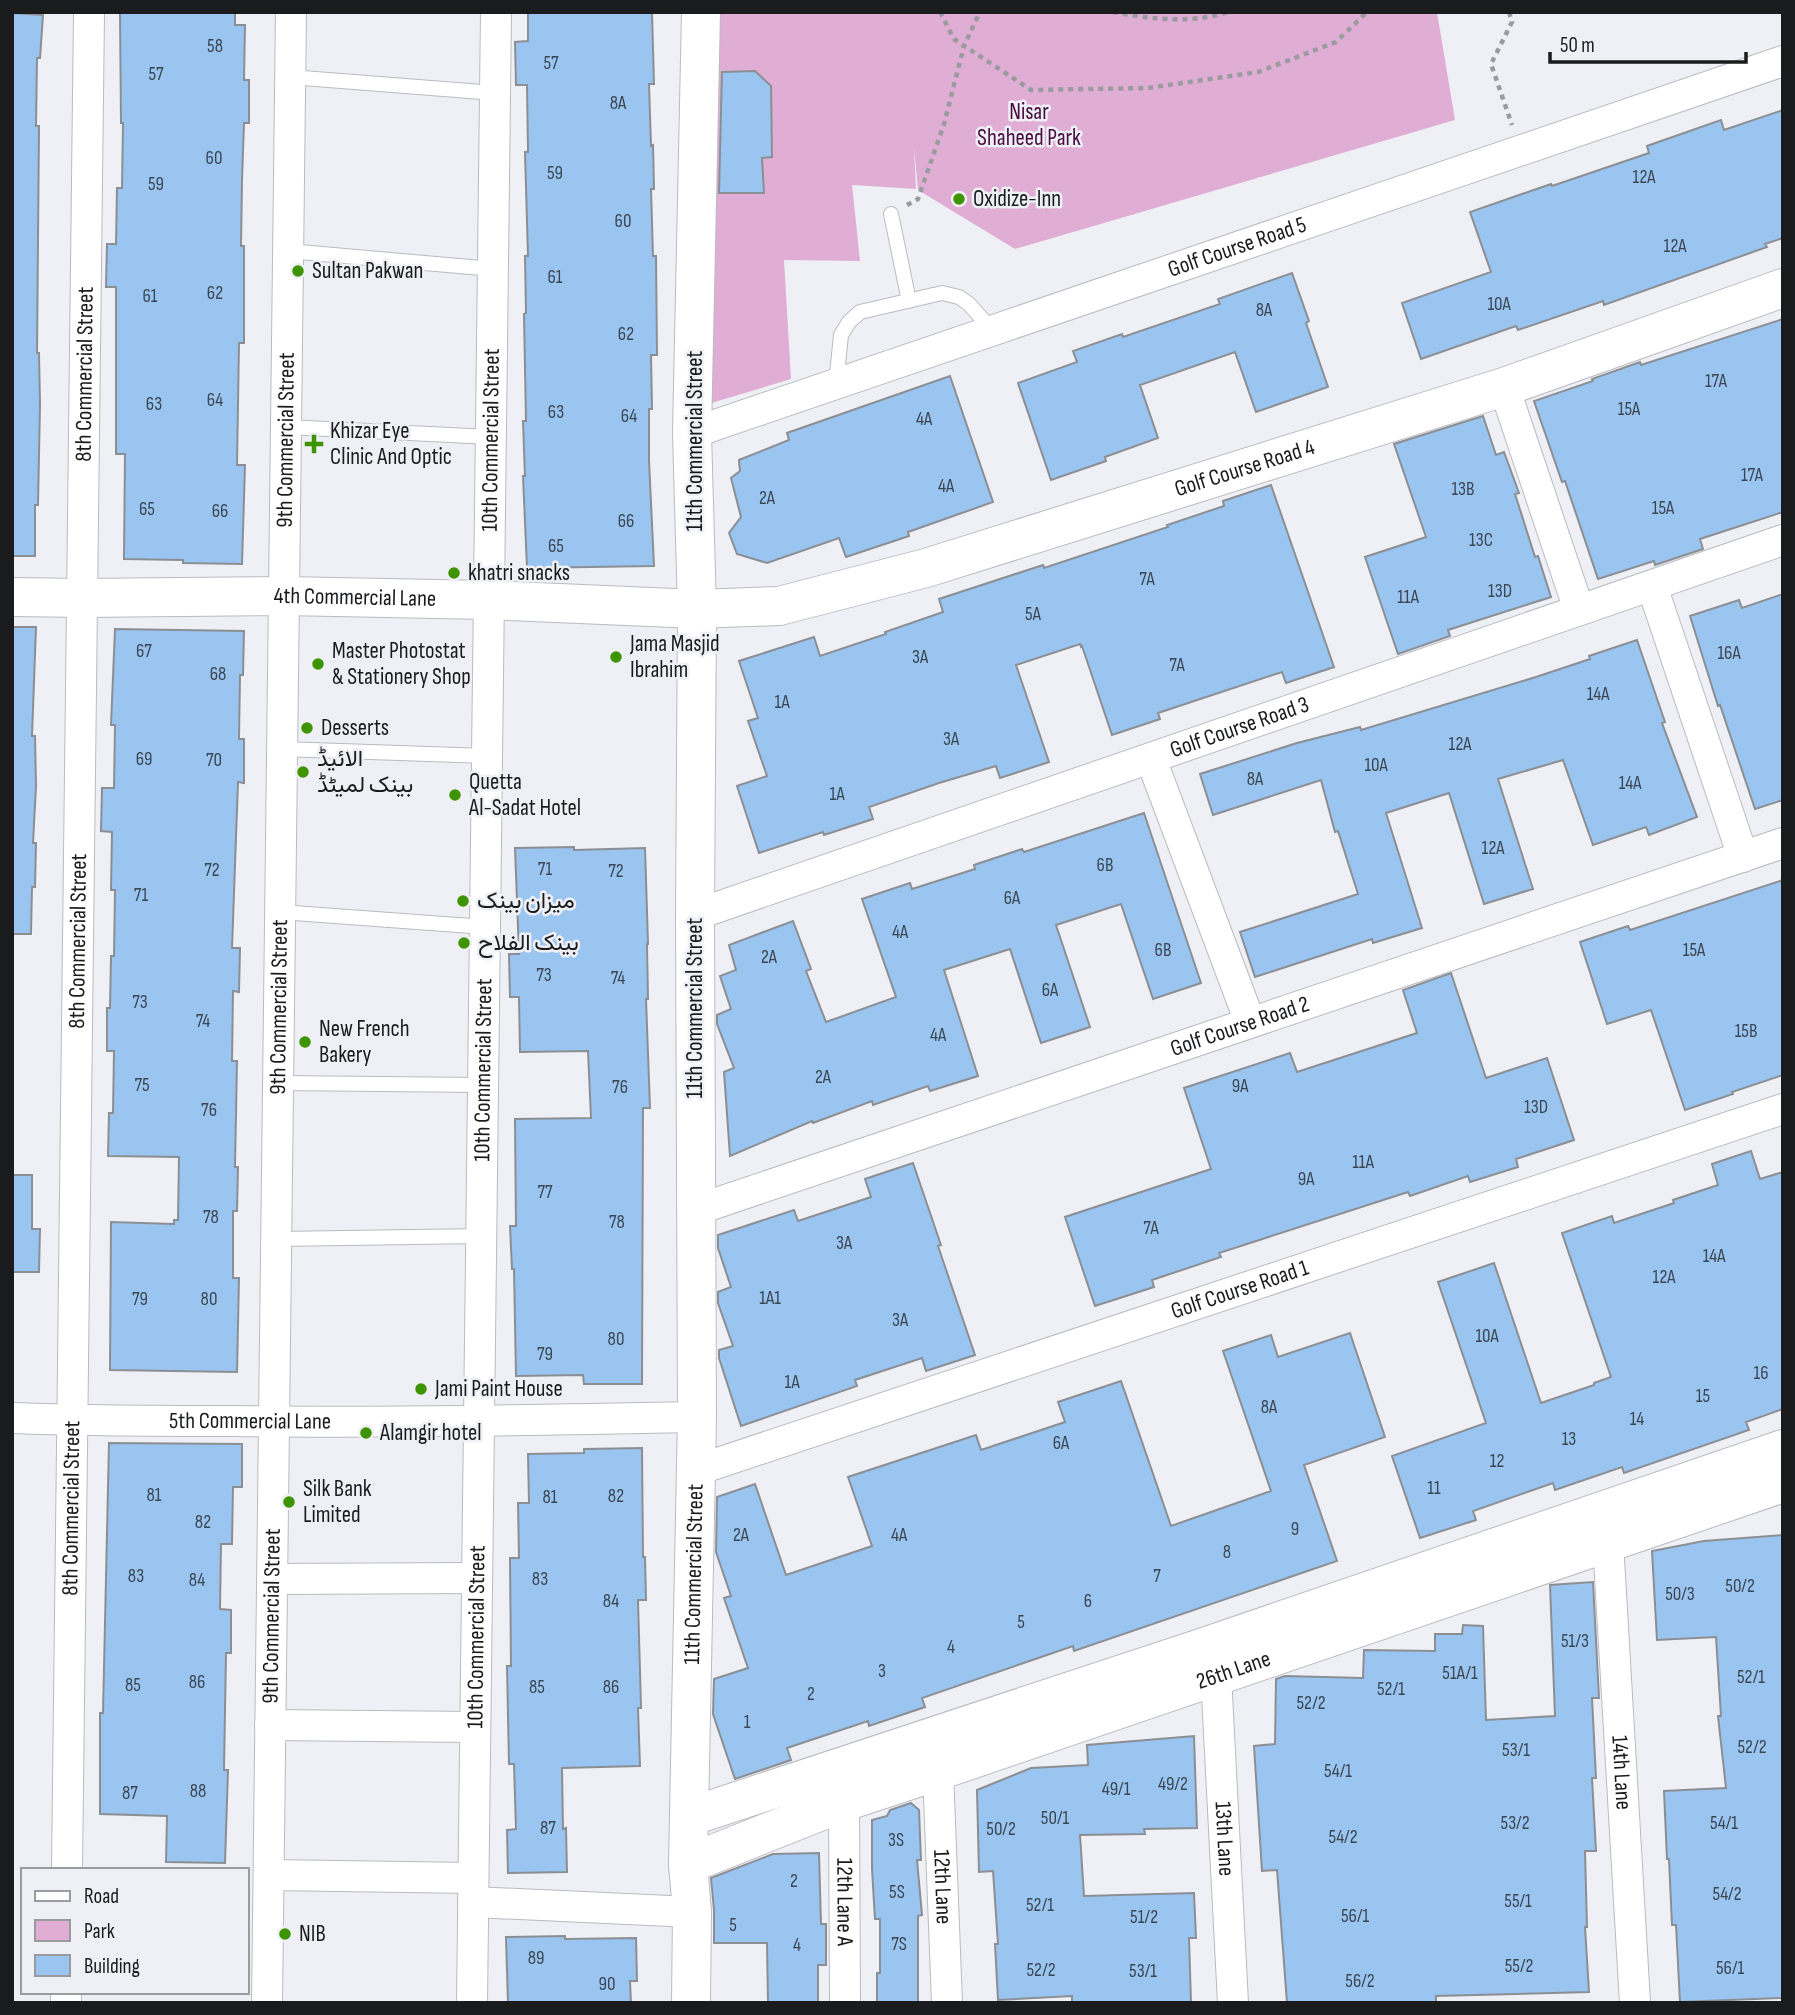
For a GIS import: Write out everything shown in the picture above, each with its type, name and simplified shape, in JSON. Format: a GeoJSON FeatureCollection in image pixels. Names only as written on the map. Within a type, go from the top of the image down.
{"type":"FeatureCollection","features":[{"type":"Feature","properties":{"kind":"street","name":"8th Commercial Street"},"geometry":{"type":"LineString","coordinates":[[67,1868],[89,12]]}},
{"type":"Feature","properties":{"kind":"street","name":"9th Commercial Street"},"geometry":{"type":"LineString","coordinates":[[267,2003],[290,12]]}},
{"type":"Feature","properties":{"kind":"street","name":"10th Commercial Street"},"geometry":{"type":"LineString","coordinates":[[472,2003],[496,12]]}},
{"type":"Feature","properties":{"kind":"street","name":"11th Commercial Street"},"geometry":{"type":"LineString","coordinates":[[691,2003],[692,1912],[688,1864],[697,1418],[697,609],[692,433],[701,12]]}},
{"type":"Feature","properties":{"kind":"street","name":"Golf Course Road 5"},"geometry":{"type":"LineString","coordinates":[[692,433],[1783,61]]}},
{"type":"Feature","properties":{"kind":"street","name":"Golf Course Road 4"},"geometry":{"type":"LineString","coordinates":[[697,609],[779,606],[926,568],[1504,387],[1783,288]]}},
{"type":"Feature","properties":{"kind":"street"},"geometry":{"type":"LineString","coordinates":[[1504,387],[1579,610]]}},
{"type":"Feature","properties":{"kind":"street","name":"Golf Course Road 3"},"geometry":{"type":"LineString","coordinates":[[695,915],[1783,540]]}},
{"type":"Feature","properties":{"kind":"street"},"geometry":{"type":"LineString","coordinates":[[1652,586],[1743,857]]}},
{"type":"Feature","properties":{"kind":"street","name":"4th Commercial Lane"},"geometry":{"type":"LineString","coordinates":[[12,597],[284,596],[488,600],[697,609]]}},
{"type":"Feature","properties":{"kind":"street"},"geometry":{"type":"LineString","coordinates":[[1151,759],[1250,1022]]}},
{"type":"Feature","properties":{"kind":"street","name":"Golf Course Road 2"},"geometry":{"type":"LineString","coordinates":[[696,1210],[1783,843]]}},
{"type":"Feature","properties":{"kind":"street","name":"Golf Course Road 1"},"geometry":{"type":"LineString","coordinates":[[696,1469],[1783,1109]]}},
{"type":"Feature","properties":{"kind":"street","name":"5th Commercial Lane"},"geometry":{"type":"LineString","coordinates":[[12,1418],[274,1422],[697,1418]]}},
{"type":"Feature","properties":{"kind":"street"},"geometry":{"type":"LineString","coordinates":[[689,1817],[1201,1648],[1783,1449]]}},
{"type":"Feature","properties":{"kind":"street","name":"26th Lane"},"geometry":{"type":"LineString","coordinates":[[688,1864],[844,1801],[1783,1483]]}},
{"type":"Feature","properties":{"kind":"street","name":"14th Lane"},"geometry":{"type":"LineString","coordinates":[[1608,1542],[1635,2003]]}},
{"type":"Feature","properties":{"kind":"street"},"geometry":{"type":"LineString","coordinates":[[272,1579],[477,1578]]}},
{"type":"Feature","properties":{"kind":"street","name":"13th Lane"},"geometry":{"type":"LineString","coordinates":[[1216,1675],[1233,2003]]}},
{"type":"Feature","properties":{"kind":"street"},"geometry":{"type":"LineString","coordinates":[[270,1725],[475,1727]]}},
{"type":"Feature","properties":{"kind":"street","name":"12th Lane"},"geometry":{"type":"LineString","coordinates":[[938,1771],[947,2003]]}},
{"type":"Feature","properties":{"kind":"street","name":"12th Lane A"},"geometry":{"type":"LineString","coordinates":[[844,1801],[845,2003]]}},
{"type":"Feature","properties":{"kind":"street"},"geometry":{"type":"LineString","coordinates":[[269,1875],[473,1890],[692,1912]]}},
{"type":"Feature","properties":{"kind":"lane"},"geometry":{"type":"LineString","coordinates":[[290,77],[495,93]]}},
{"type":"Feature","properties":{"kind":"lane"},"geometry":{"type":"LineString","coordinates":[[891,214],[909,301]]}},
{"type":"Feature","properties":{"kind":"lane"},"geometry":{"type":"LineString","coordinates":[[288,251],[493,269]]}},
{"type":"Feature","properties":{"kind":"lane"},"geometry":{"type":"LineString","coordinates":[[836,384],[841,335],[849,322],[860,312],[942,293],[969,304],[993,331]]}},
{"type":"Feature","properties":{"kind":"lane"},"geometry":{"type":"LineString","coordinates":[[286,427],[491,437]]}},
{"type":"Feature","properties":{"kind":"lane"},"geometry":{"type":"LineString","coordinates":[[282,750],[487,756]]}},
{"type":"Feature","properties":{"kind":"lane"},"geometry":{"type":"LineString","coordinates":[[280,912],[485,927]]}},
{"type":"Feature","properties":{"kind":"lane"},"geometry":{"type":"LineString","coordinates":[[278,1083],[483,1085]]}},
{"type":"Feature","properties":{"kind":"lane"},"geometry":{"type":"LineString","coordinates":[[276,1239],[481,1236]]}},
{"type":"Feature","properties":{"kind":"path"},"geometry":{"type":"LineString","coordinates":[[940,12],[954,39],[1031,90],[1148,88],[1258,72],[1336,42],[1367,12]]}},
{"type":"Feature","properties":{"kind":"path"},"geometry":{"type":"LineString","coordinates":[[891,214],[918,199],[944,124],[964,46],[980,12]]}},
{"type":"Feature","properties":{"kind":"path"},"geometry":{"type":"LineString","coordinates":[[1114,12],[1144,18],[1208,18],[1227,12]]}},
{"type":"Feature","properties":{"kind":"path"},"geometry":{"type":"LineString","coordinates":[[1509,12],[1513,22],[1491,64],[1520,151]]}},
{"type":"Feature","properties":{"kind":"green space","name":"Nisar Shaheed Park"},"geometry":{"type":"Polygon","coordinates":[[[710,12],[1437,12],[1455,120],[1015,249],[918,190],[914,148],[916,189],[852,185],[860,261],[784,260],[791,379],[708,404],[710,12]]]}},
{"type":"Feature","properties":{"kind":"building"},"geometry":{"type":"Polygon","coordinates":[[[120,12],[235,12],[235,25],[245,25],[244,80],[249,80],[249,123],[244,123],[242,180],[244,343],[239,343],[237,465],[245,465],[242,564],[124,559],[125,454],[116,454],[116,287],[106,287],[107,244],[116,244],[117,188],[122,188],[120,12]]]}},
{"type":"Feature","properties":{"kind":"building"},"geometry":{"type":"Polygon","coordinates":[[[528,12],[652,12],[654,84],[649,84],[651,146],[653,145],[654,189],[651,189],[653,256],[656,256],[657,355],[651,355],[649,460],[654,566],[527,568],[523,421],[526,421],[525,256],[528,256],[525,152],[528,152],[527,85],[516,85],[515,42],[528,41],[528,12]]]}},
{"type":"Feature","properties":{"kind":"building"},"geometry":{"type":"Polygon","coordinates":[[[12,13],[43,15],[40,58],[37,58],[37,353],[40,404],[35,556],[12,556],[12,13]]]}},
{"type":"Feature","properties":{"kind":"building"},"geometry":{"type":"Polygon","coordinates":[[[755,71],[771,86],[772,157],[762,158],[764,193],[719,193],[722,72],[755,71]]]}},
{"type":"Feature","properties":{"kind":"building"},"geometry":{"type":"Polygon","coordinates":[[[1783,110],[1783,238],[1765,244],[1767,247],[1604,305],[1603,301],[1518,330],[1516,326],[1421,359],[1402,303],[1491,272],[1470,212],[1649,153],[1647,146],[1721,120],[1724,130],[1783,110]]]}},
{"type":"Feature","properties":{"kind":"building"},"geometry":{"type":"Polygon","coordinates":[[[1292,273],[1328,387],[1256,412],[1235,352],[1140,385],[1158,438],[1105,457],[1106,461],[1051,480],[1018,383],[1077,362],[1073,351],[1220,304],[1218,299],[1292,273]]]}},
{"type":"Feature","properties":{"kind":"building"},"geometry":{"type":"Polygon","coordinates":[[[1783,319],[1783,512],[1700,539],[1703,549],[1655,565],[1654,561],[1598,579],[1565,481],[1562,482],[1534,401],[1640,362],[1641,365],[1783,319]]]}},
{"type":"Feature","properties":{"kind":"building"},"geometry":{"type":"Polygon","coordinates":[[[950,376],[993,502],[908,532],[909,536],[846,557],[839,538],[767,563],[737,554],[729,533],[741,517],[731,478],[740,471],[739,460],[789,440],[787,433],[950,376]]]}},
{"type":"Feature","properties":{"kind":"building"},"geometry":{"type":"Polygon","coordinates":[[[1483,416],[1496,455],[1504,452],[1519,493],[1515,494],[1535,557],[1538,556],[1551,597],[1448,630],[1450,636],[1398,654],[1365,557],[1426,537],[1394,444],[1483,416]]]}},
{"type":"Feature","properties":{"kind":"building"},"geometry":{"type":"Polygon","coordinates":[[[1271,485],[1334,667],[1286,683],[1282,672],[1158,713],[1160,719],[1112,735],[1080,644],[1016,665],[1049,762],[1000,778],[996,766],[939,783],[869,807],[873,819],[759,853],[737,786],[767,776],[748,721],[758,718],[739,661],[814,637],[820,656],[943,612],[939,599],[1168,527],[1167,525],[1224,506],[1223,501],[1271,485]]]}},
{"type":"Feature","properties":{"kind":"building"},"geometry":{"type":"Polygon","coordinates":[[[1783,594],[1783,800],[1755,809],[1720,705],[1718,706],[1690,616],[1739,600],[1742,608],[1783,594]]]}},
{"type":"Feature","properties":{"kind":"building"},"geometry":{"type":"Polygon","coordinates":[[[12,627],[36,627],[32,736],[35,736],[36,786],[33,843],[36,843],[31,934],[12,934],[12,627]]]}},
{"type":"Feature","properties":{"kind":"building"},"geometry":{"type":"Polygon","coordinates":[[[115,629],[244,631],[239,739],[244,739],[244,783],[238,782],[232,948],[240,948],[239,992],[233,991],[232,1061],[237,1061],[235,1167],[238,1167],[237,1211],[233,1211],[233,1278],[239,1278],[237,1372],[110,1370],[111,1222],[174,1224],[174,1220],[178,1220],[179,1157],[108,1156],[109,1113],[113,1113],[114,1051],[107,1051],[107,1008],[110,1008],[111,956],[114,956],[115,890],[111,890],[112,832],[101,831],[102,788],[114,788],[115,725],[111,725],[115,629]]]}},
{"type":"Feature","properties":{"kind":"building"},"geometry":{"type":"Polygon","coordinates":[[[1637,640],[1665,722],[1662,723],[1697,817],[1649,835],[1646,827],[1593,845],[1563,760],[1498,779],[1533,889],[1484,904],[1449,793],[1386,813],[1422,928],[1373,943],[1372,939],[1255,977],[1240,932],[1358,894],[1338,831],[1335,832],[1321,780],[1213,815],[1200,774],[1297,743],[1360,727],[1361,730],[1536,677],[1637,640]]]}},
{"type":"Feature","properties":{"kind":"building"},"geometry":{"type":"Polygon","coordinates":[[[1144,813],[1201,983],[1153,999],[1121,904],[1056,925],[1090,1027],[1041,1043],[1010,949],[944,970],[978,1076],[930,1091],[928,1086],[873,1105],[872,1101],[813,1123],[812,1121],[730,1156],[724,1072],[734,1068],[717,1024],[717,1015],[731,1009],[720,976],[736,970],[729,945],[793,921],[811,969],[806,971],[826,1022],[896,997],[862,899],[910,883],[912,889],[975,869],[974,865],[1022,849],[1024,852],[1144,813]]]}},
{"type":"Feature","properties":{"kind":"building"},"geometry":{"type":"Polygon","coordinates":[[[574,847],[574,850],[645,848],[650,1108],[643,1108],[642,1384],[584,1384],[583,1375],[516,1376],[514,1269],[510,1226],[516,1226],[515,1119],[591,1118],[588,1051],[520,1052],[519,997],[510,997],[509,954],[519,954],[515,848],[574,847]]]}},
{"type":"Feature","properties":{"kind":"building"},"geometry":{"type":"Polygon","coordinates":[[[1783,880],[1783,1075],[1685,1110],[1651,1010],[1607,1024],[1580,942],[1628,926],[1630,930],[1783,880]]]}},
{"type":"Feature","properties":{"kind":"building"},"geometry":{"type":"Polygon","coordinates":[[[1451,973],[1486,1078],[1547,1058],[1574,1140],[1516,1159],[1518,1167],[1470,1182],[1468,1176],[1410,1196],[1408,1192],[1219,1253],[1221,1257],[1152,1280],[1154,1287],[1095,1306],[1065,1217],[1211,1169],[1184,1088],[1290,1053],[1297,1072],[1417,1033],[1403,990],[1451,973]]]}},
{"type":"Feature","properties":{"kind":"building"},"geometry":{"type":"Polygon","coordinates":[[[1751,1151],[1760,1179],[1783,1172],[1783,1409],[1746,1422],[1749,1430],[1624,1473],[1622,1467],[1555,1490],[1553,1483],[1473,1511],[1476,1520],[1420,1538],[1392,1456],[1486,1423],[1438,1282],[1494,1263],[1541,1403],[1594,1385],[1611,1377],[1562,1233],[1612,1216],[1614,1223],[1718,1185],[1712,1164],[1751,1151]]]}},
{"type":"Feature","properties":{"kind":"building"},"geometry":{"type":"Polygon","coordinates":[[[913,1163],[975,1355],[926,1371],[922,1358],[855,1380],[857,1386],[741,1426],[719,1358],[719,1350],[733,1346],[718,1303],[718,1292],[731,1287],[718,1248],[718,1235],[794,1210],[798,1221],[871,1197],[865,1179],[913,1163]]]}},
{"type":"Feature","properties":{"kind":"building"},"geometry":{"type":"Polygon","coordinates":[[[12,1175],[32,1175],[32,1229],[40,1229],[39,1272],[12,1272],[12,1175]]]}},
{"type":"Feature","properties":{"kind":"building"},"geometry":{"type":"Polygon","coordinates":[[[1350,1333],[1385,1437],[1304,1465],[1337,1561],[1074,1651],[1073,1646],[922,1698],[925,1707],[869,1726],[868,1721],[787,1748],[791,1760],[735,1779],[713,1714],[714,1679],[748,1668],[724,1598],[731,1596],[716,1552],[717,1497],[755,1484],[786,1575],[872,1546],[848,1477],[976,1435],[981,1450],[1065,1422],[1058,1402],[1121,1381],[1171,1526],[1271,1491],[1223,1351],[1271,1335],[1278,1357],[1350,1333]]]}},
{"type":"Feature","properties":{"kind":"building"},"geometry":{"type":"Polygon","coordinates":[[[109,1443],[242,1444],[242,1487],[233,1487],[232,1544],[221,1544],[220,1609],[231,1610],[231,1653],[226,1653],[224,1770],[228,1770],[225,1863],[166,1862],[167,1816],[100,1814],[100,1713],[103,1713],[109,1443]]]}},
{"type":"Feature","properties":{"kind":"building"},"geometry":{"type":"Polygon","coordinates":[[[642,1448],[646,1600],[638,1600],[640,1766],[562,1768],[567,1872],[508,1873],[507,1830],[516,1829],[514,1764],[509,1764],[507,1666],[511,1666],[510,1558],[519,1558],[518,1503],[529,1503],[528,1454],[642,1448]]]}},
{"type":"Feature","properties":{"kind":"building"},"geometry":{"type":"Polygon","coordinates":[[[1783,1535],[1783,1998],[1680,2002],[1676,1925],[1672,1925],[1664,1791],[1726,1788],[1718,1716],[1721,1716],[1716,1637],[1657,1640],[1652,1551],[1704,1541],[1783,1535]]]}},
{"type":"Feature","properties":{"kind":"building"},"geometry":{"type":"Polygon","coordinates":[[[1593,1582],[1599,1698],[1592,1698],[1596,1851],[1585,1851],[1585,1927],[1589,1992],[1436,1996],[1436,2003],[1287,2003],[1277,1870],[1262,1871],[1254,1746],[1275,1744],[1276,1679],[1285,1676],[1363,1678],[1364,1650],[1435,1651],[1435,1634],[1462,1634],[1463,1625],[1483,1626],[1486,1720],[1555,1716],[1550,1585],[1593,1582]]]}},
{"type":"Feature","properties":{"kind":"building"},"geometry":{"type":"Polygon","coordinates":[[[1194,1736],[1197,1828],[1144,1829],[1145,1834],[1080,1835],[1084,1896],[1194,1893],[1196,1938],[1189,1938],[1191,2003],[1072,2003],[1072,1996],[998,2000],[995,1944],[998,1944],[993,1871],[979,1872],[977,1790],[1031,1768],[1088,1765],[1087,1745],[1194,1736]]]}},
{"type":"Feature","properties":{"kind":"building"},"geometry":{"type":"Polygon","coordinates":[[[911,1803],[919,1810],[921,1860],[917,1860],[922,1915],[918,1916],[918,2003],[877,2003],[880,1919],[875,1919],[872,1820],[887,1816],[890,1810],[911,1803]]]}},
{"type":"Feature","properties":{"kind":"building"},"geometry":{"type":"Polygon","coordinates":[[[819,1853],[821,1924],[826,1924],[826,1965],[818,1965],[818,2003],[768,2003],[767,1943],[714,1943],[711,1878],[773,1854],[819,1853]]]}},
{"type":"Feature","properties":{"kind":"building"},"geometry":{"type":"Polygon","coordinates":[[[565,1936],[565,1939],[636,1938],[637,1981],[630,1981],[631,2003],[508,2003],[506,1937],[565,1936]]]}},
{"type":"Feature","properties":{"kind":"place","name":"Oxidize-Inn"},"geometry":{"type":"Point","coordinates":[959,199]}},
{"type":"Feature","properties":{"kind":"place","name":"Sultan Pakwan"},"geometry":{"type":"Point","coordinates":[298,271]}},
{"type":"Feature","properties":{"kind":"place","name":"Khizar Eye Clinic And Optic"},"geometry":{"type":"Point","coordinates":[314,444]}},
{"type":"Feature","properties":{"kind":"place","name":"khatri snacks"},"geometry":{"type":"Point","coordinates":[454,573]}},
{"type":"Feature","properties":{"kind":"place","name":"Jama Masjid Ibrahim"},"geometry":{"type":"Point","coordinates":[616,657]}},
{"type":"Feature","properties":{"kind":"place","name":"Master Photostat & Stationery Shop"},"geometry":{"type":"Point","coordinates":[318,664]}},
{"type":"Feature","properties":{"kind":"place","name":"Desserts"},"geometry":{"type":"Point","coordinates":[307,728]}},
{"type":"Feature","properties":{"kind":"place","name":"الائیڈ بینک لمیٹڈ"},"geometry":{"type":"Point","coordinates":[303,772]}},
{"type":"Feature","properties":{"kind":"place","name":"Quetta Al-Sadat Hotel"},"geometry":{"type":"Point","coordinates":[455,795]}},
{"type":"Feature","properties":{"kind":"place","name":"میزان بینک"},"geometry":{"type":"Point","coordinates":[463,901]}},
{"type":"Feature","properties":{"kind":"place","name":"بینک الفلاح"},"geometry":{"type":"Point","coordinates":[464,943]}},
{"type":"Feature","properties":{"kind":"place","name":"New French Bakery"},"geometry":{"type":"Point","coordinates":[305,1042]}},
{"type":"Feature","properties":{"kind":"place","name":"Jami Paint House"},"geometry":{"type":"Point","coordinates":[421,1389]}},
{"type":"Feature","properties":{"kind":"place","name":"Alamgir hotel"},"geometry":{"type":"Point","coordinates":[366,1433]}},
{"type":"Feature","properties":{"kind":"place","name":"Silk Bank Limited"},"geometry":{"type":"Point","coordinates":[289,1502]}},
{"type":"Feature","properties":{"kind":"place","name":"NIB"},"geometry":{"type":"Point","coordinates":[285,1934]}}]}
